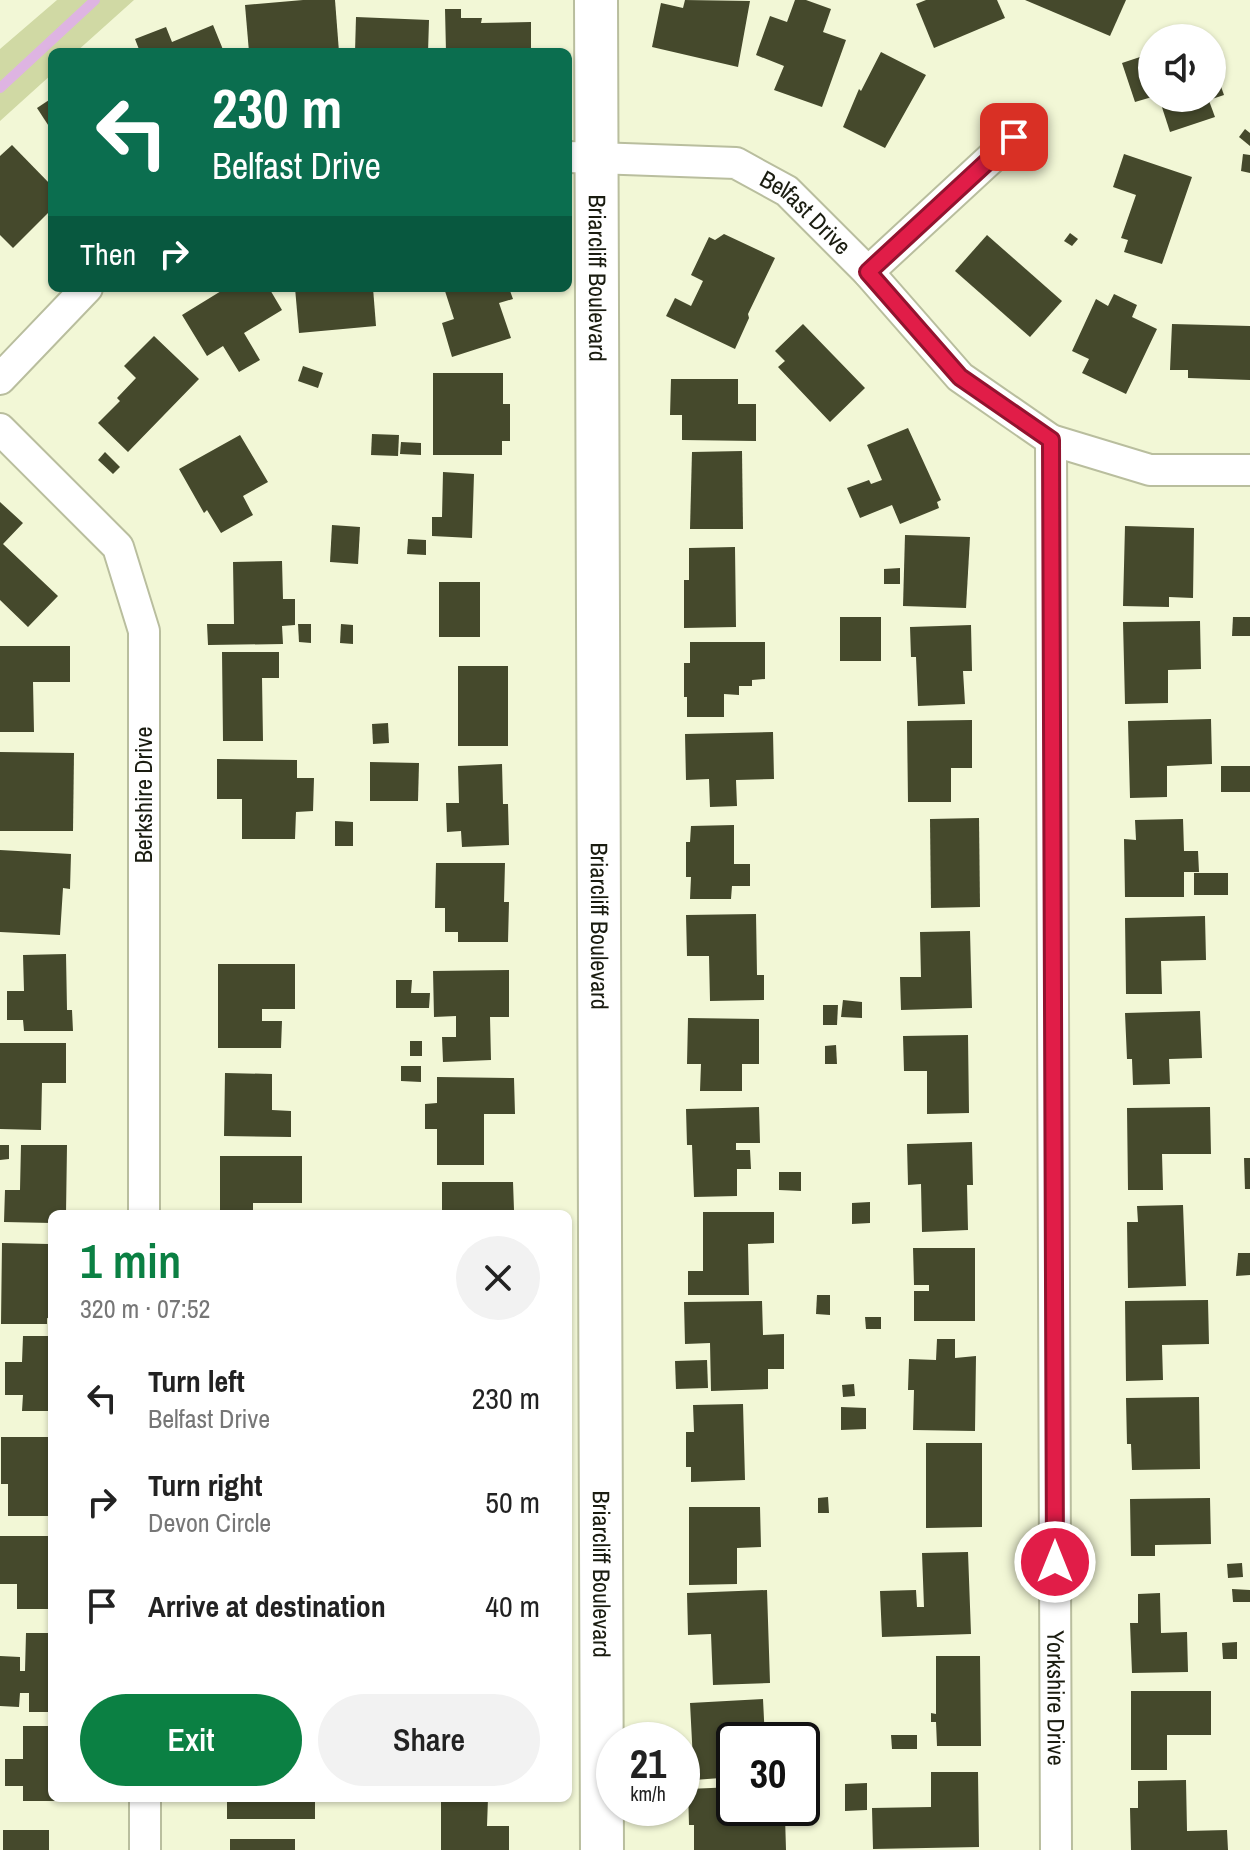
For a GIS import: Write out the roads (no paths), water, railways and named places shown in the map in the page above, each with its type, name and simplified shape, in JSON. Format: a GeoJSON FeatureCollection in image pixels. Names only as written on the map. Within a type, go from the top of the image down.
{"type":"FeatureCollection","features":[{"type":"Feature","properties":{"kind":"street","name":"Briarcliff Boulevard"},"geometry":{"type":"LineString","coordinates":[[596,0],[582,156],[602,1850]]}},
{"type":"Feature","properties":{"kind":"street"},"geometry":{"type":"LineString","coordinates":[[868,272],[1014,137]]}},
{"type":"Feature","properties":{"kind":"street","name":"Belfast Drive"},"geometry":{"type":"LineString","coordinates":[[582,156],[736,163],[787,191],[868,272],[960,377],[1051,440],[1150,470],[1250,470]]}},
{"type":"Feature","properties":{"kind":"street"},"geometry":{"type":"LineString","coordinates":[[0,379],[83,292]]}},
{"type":"Feature","properties":{"kind":"street","name":"Berkshire Drive"},"geometry":{"type":"LineString","coordinates":[[0,429],[118,547],[144,631],[144,1210]]}},
{"type":"Feature","properties":{"kind":"street","name":"Yorkshire Drive"},"geometry":{"type":"LineString","coordinates":[[1051,440],[1056,1850]]}},
{"type":"Feature","properties":{"kind":"street"},"geometry":{"type":"LineString","coordinates":[[145,1802],[145,1850]]}},
{"type":"Feature","properties":{"kind":"waterway"},"geometry":{"type":"LineString","coordinates":[[0,88],[95,0]]}}]}
